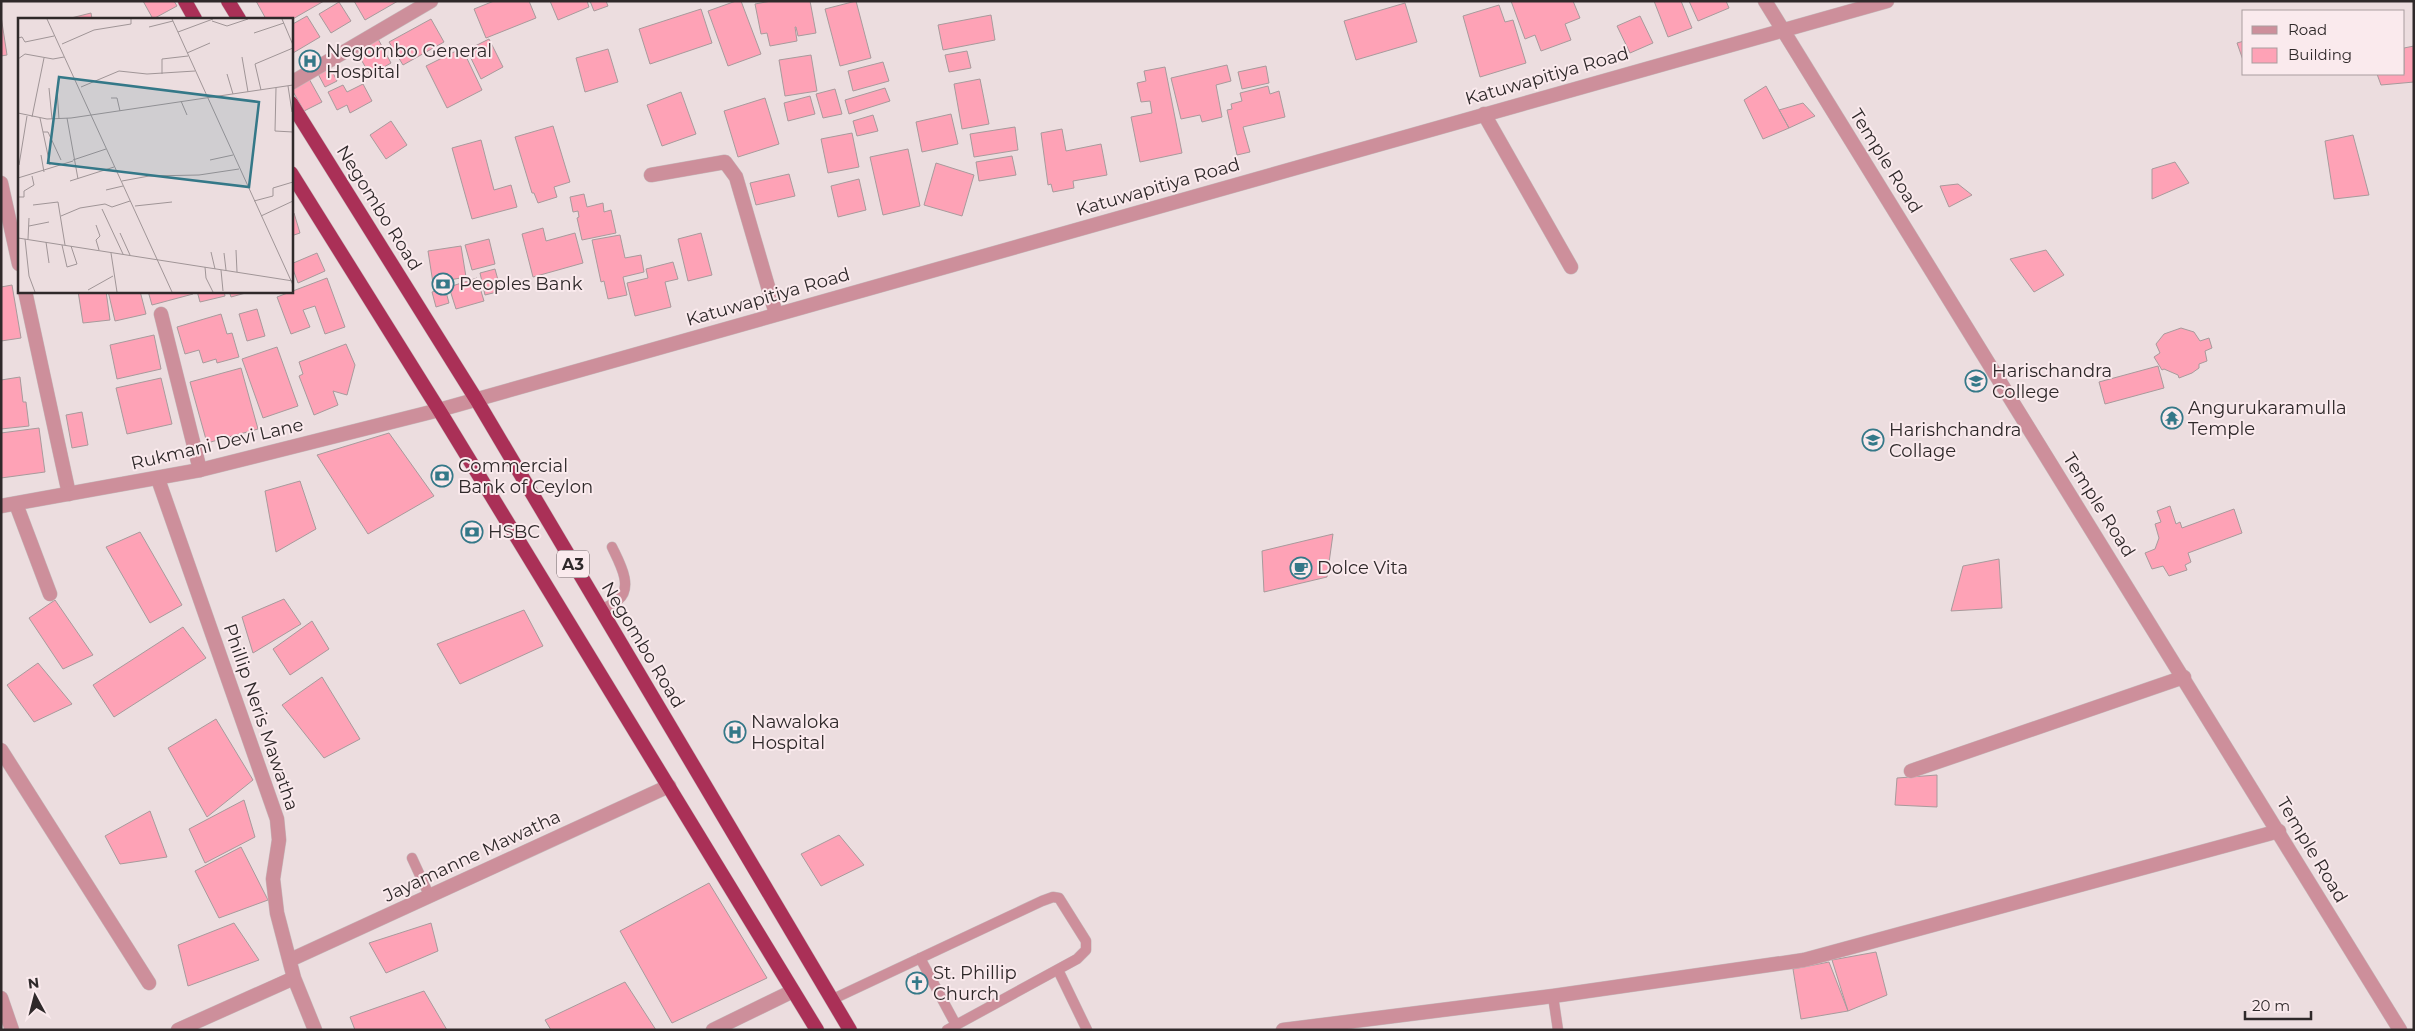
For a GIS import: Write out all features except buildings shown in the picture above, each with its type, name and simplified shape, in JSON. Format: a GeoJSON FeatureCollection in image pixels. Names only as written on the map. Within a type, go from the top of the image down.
{"type":"FeatureCollection","features":[{"type":"Feature","properties":{"kind":"highway"},"geometry":{"type":"LineString","coordinates":[[184,1],[194,18]]}},
{"type":"Feature","properties":{"kind":"highway"},"geometry":{"type":"LineString","coordinates":[[228,1],[238,18]]}},
{"type":"Feature","properties":{"kind":"highway","name":"Negombo Road"},"geometry":{"type":"LineString","coordinates":[[292,105],[476,399],[850,1030]]}},
{"type":"Feature","properties":{"kind":"highway","name":"A3"},"geometry":{"type":"LineString","coordinates":[[292,175],[439,410],[817,1030]]}},
{"type":"Feature","properties":{"kind":"street"},"geometry":{"type":"LineString","coordinates":[[292,82],[430,1]]}},
{"type":"Feature","properties":{"kind":"street","name":"Temple Road"},"geometry":{"type":"LineString","coordinates":[[1765,1],[2184,677],[2400,1030]]}},
{"type":"Feature","properties":{"kind":"street","name":"Katuwapitiya Road"},"geometry":{"type":"LineString","coordinates":[[439,410],[1782,29],[1887,1]]}},
{"type":"Feature","properties":{"kind":"street"},"geometry":{"type":"LineString","coordinates":[[1484,114],[1571,267]]}},
{"type":"Feature","properties":{"kind":"street"},"geometry":{"type":"LineString","coordinates":[[651,175],[725,162],[736,177],[776,314]]}},
{"type":"Feature","properties":{"kind":"street"},"geometry":{"type":"LineString","coordinates":[[1,183],[18,260]]}},
{"type":"Feature","properties":{"kind":"street"},"geometry":{"type":"LineString","coordinates":[[25,292],[69,494]]}},
{"type":"Feature","properties":{"kind":"street"},"geometry":{"type":"LineString","coordinates":[[161,314],[200,470]]}},
{"type":"Feature","properties":{"kind":"street","name":"Rukmani Devi Lane"},"geometry":{"type":"LineString","coordinates":[[1,506],[200,470],[439,410]]}},
{"type":"Feature","properties":{"kind":"street","name":"Phillip Neris Mawatha"},"geometry":{"type":"LineString","coordinates":[[158,478],[278,819],[279,840],[273,879],[277,913],[294,978],[315,1030]]}},
{"type":"Feature","properties":{"kind":"street"},"geometry":{"type":"LineString","coordinates":[[16,504],[50,594]]}},
{"type":"Feature","properties":{"kind":"street"},"geometry":{"type":"LineString","coordinates":[[1911,771],[2184,677]]}},
{"type":"Feature","properties":{"kind":"street"},"geometry":{"type":"LineString","coordinates":[[1,750],[149,983]]}},
{"type":"Feature","properties":{"kind":"street","name":"Jayamanne Mawatha"},"geometry":{"type":"LineString","coordinates":[[290,960],[669,786]]}},
{"type":"Feature","properties":{"kind":"street"},"geometry":{"type":"LineString","coordinates":[[1283,1030],[1553,996],[1804,960],[2279,831]]}},
{"type":"Feature","properties":{"kind":"street"},"geometry":{"type":"LineString","coordinates":[[178,1030],[294,978]]}},
{"type":"Feature","properties":{"kind":"street"},"geometry":{"type":"LineString","coordinates":[[712,1030],[793,990]]}},
{"type":"Feature","properties":{"kind":"street"},"geometry":{"type":"LineString","coordinates":[[1,998],[12,1030]]}},
{"type":"Feature","properties":{"kind":"lane"},"geometry":{"type":"LineString","coordinates":[[600,610],[618,600],[624,593],[626,585],[622,569],[612,547]]}},
{"type":"Feature","properties":{"kind":"lane"},"geometry":{"type":"LineString","coordinates":[[412,858],[429,896]]}},
{"type":"Feature","properties":{"kind":"lane"},"geometry":{"type":"LineString","coordinates":[[831,1000],[920,958],[1053,897],[1060,898],[1086,941],[1086,950],[1077,959],[952,1027],[920,958]]}},
{"type":"Feature","properties":{"kind":"lane"},"geometry":{"type":"LineString","coordinates":[[1058,970],[1087,1030]]}},
{"type":"Feature","properties":{"kind":"lane"},"geometry":{"type":"LineString","coordinates":[[1553,996],[1558,1030]]}},
{"type":"Feature","properties":{"kind":"place","name":"Negombo General Hospital"},"geometry":{"type":"Point","coordinates":[310,61]}},
{"type":"Feature","properties":{"kind":"place","name":"Peoples Bank"},"geometry":{"type":"Point","coordinates":[443,284]}},
{"type":"Feature","properties":{"kind":"place","name":"Harischandra College"},"geometry":{"type":"Point","coordinates":[1976,381]}},
{"type":"Feature","properties":{"kind":"place","name":"Angurukaramulla Temple"},"geometry":{"type":"Point","coordinates":[2172,418]}},
{"type":"Feature","properties":{"kind":"place","name":"Harishchandra Collage"},"geometry":{"type":"Point","coordinates":[1873,440]}},
{"type":"Feature","properties":{"kind":"place","name":"Commercial Bank of Ceylon"},"geometry":{"type":"Point","coordinates":[442,476]}},
{"type":"Feature","properties":{"kind":"place","name":"HSBC"},"geometry":{"type":"Point","coordinates":[472,532]}},
{"type":"Feature","properties":{"kind":"place","name":"Dolce Vita"},"geometry":{"type":"Point","coordinates":[1301,568]}},
{"type":"Feature","properties":{"kind":"place","name":"Nawaloka Hospital"},"geometry":{"type":"Point","coordinates":[735,732]}},
{"type":"Feature","properties":{"kind":"place","name":"St. Phillip Church"},"geometry":{"type":"Point","coordinates":[917,983]}}]}
